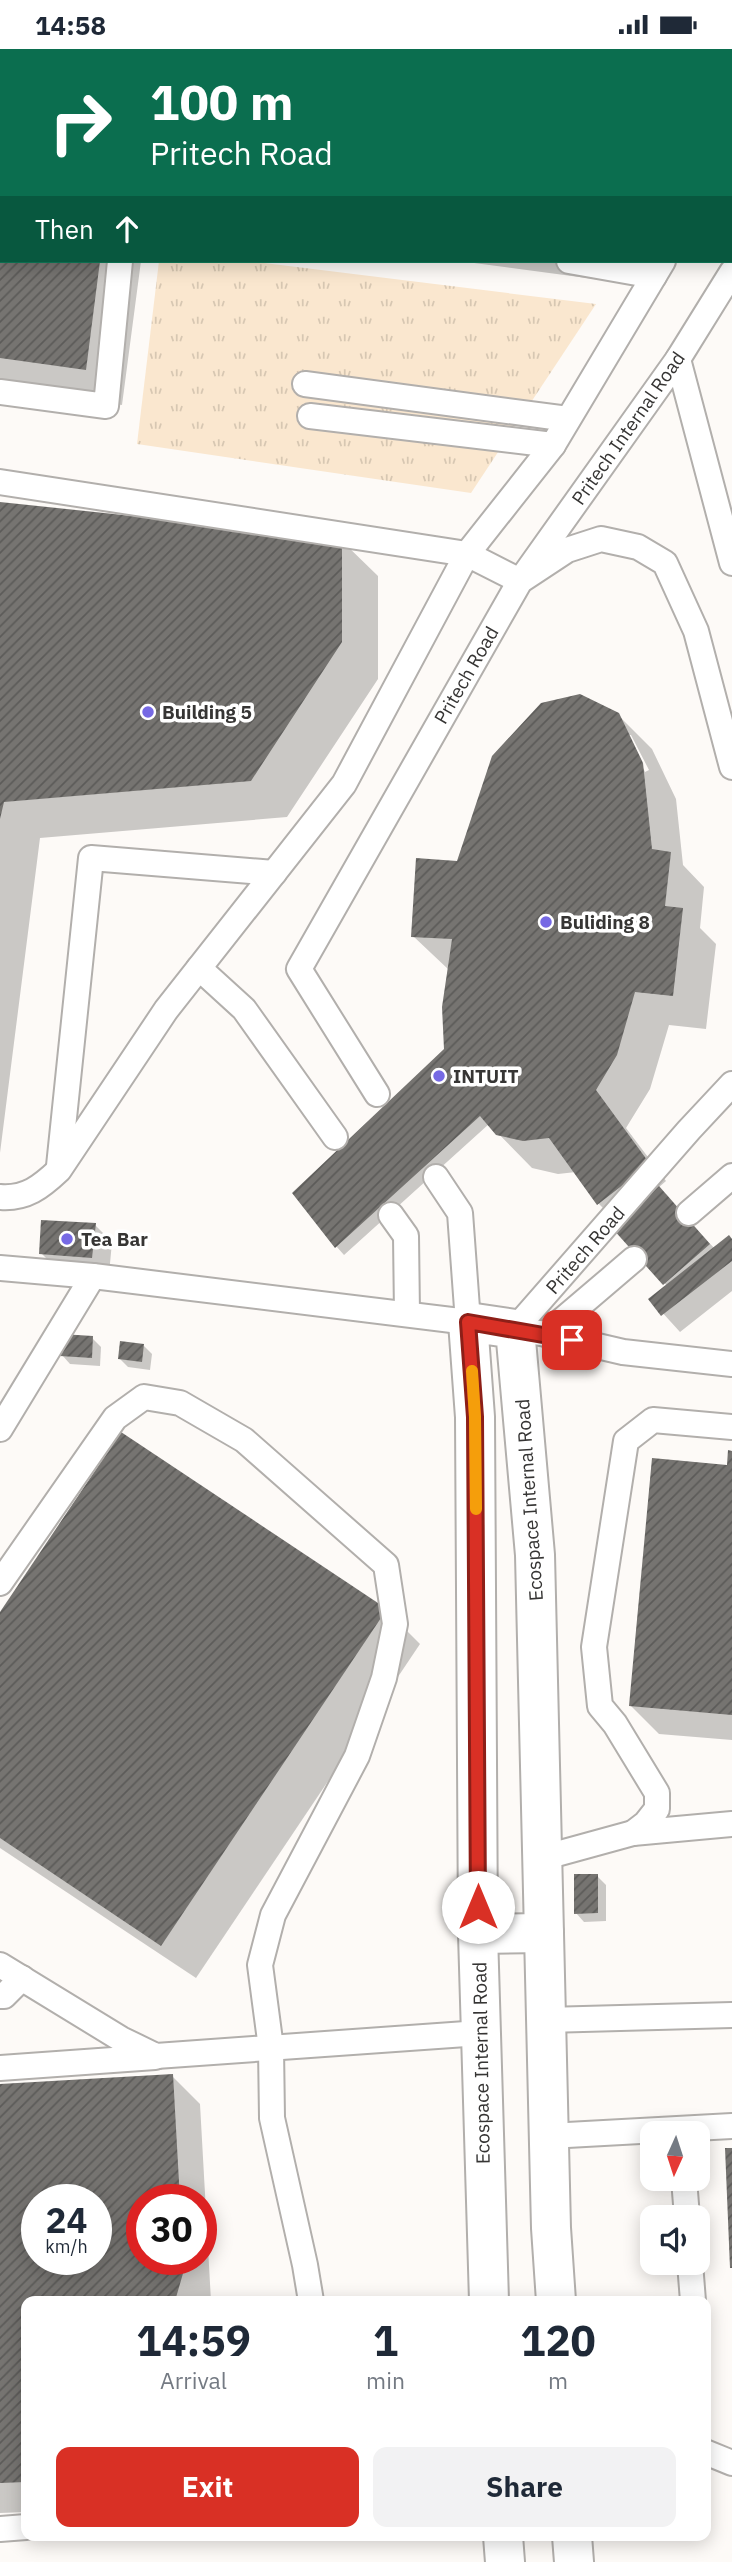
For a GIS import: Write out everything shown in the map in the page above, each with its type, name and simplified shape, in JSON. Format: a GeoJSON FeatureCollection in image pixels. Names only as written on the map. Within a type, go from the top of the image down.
{"type":"FeatureCollection","features":[{"type":"Feature","properties":{"kind":"street"},"geometry":{"type":"LineString","coordinates":[[468,1322],[531,1332]]}},
{"type":"Feature","properties":{"kind":"street","name":"Ecospace Internal Road"},"geometry":{"type":"LineString","coordinates":[[468,1322],[475,1417],[478,1934],[489,2296]]}},
{"type":"Feature","properties":{"kind":"street","name":"Ecospace Internal Road"},"geometry":{"type":"LineString","coordinates":[[531,1332],[525,1420],[535,1555],[549,2136],[556,2296]]}},
{"type":"Feature","properties":{"kind":"street"},"geometry":{"type":"LineString","coordinates":[[475,1417],[525,1420]]}},
{"type":"Feature","properties":{"kind":"street"},"geometry":{"type":"LineString","coordinates":[[477,1555],[535,1555]]}},
{"type":"Feature","properties":{"kind":"street"},"geometry":{"type":"LineString","coordinates":[[478,1934],[544,1933]]}},
{"type":"Feature","properties":{"kind":"street"},"geometry":{"type":"LineString","coordinates":[[503,2541],[505,2562]]}},
{"type":"Feature","properties":{"kind":"street"},"geometry":{"type":"LineString","coordinates":[[572,2541],[574,2562]]}},
{"type":"Feature","properties":{"kind":"lane"},"geometry":{"type":"LineString","coordinates":[[0,392],[106,406],[120,263]]}},
{"type":"Feature","properties":{"kind":"lane"},"geometry":{"type":"LineString","coordinates":[[0,1197],[12,1198],[40,1188],[59,1170],[166,1010],[344,784],[467,554],[553,445],[658,268],[594,263]]}},
{"type":"Feature","properties":{"kind":"lane","name":"Pritech Internal Road"},"geometry":{"type":"LineString","coordinates":[[520,580],[678,359],[732,272]]}},
{"type":"Feature","properties":{"kind":"lane"},"geometry":{"type":"LineString","coordinates":[[678,359],[732,562]]}},
{"type":"Feature","properties":{"kind":"lane"},"geometry":{"type":"LineString","coordinates":[[305,384],[568,419]]}},
{"type":"Feature","properties":{"kind":"lane"},"geometry":{"type":"LineString","coordinates":[[310,416],[553,445]]}},
{"type":"Feature","properties":{"kind":"lane"},"geometry":{"type":"LineString","coordinates":[[0,482],[467,554],[520,580]]}},
{"type":"Feature","properties":{"kind":"lane","name":"Pritech Road"},"geometry":{"type":"LineString","coordinates":[[377,1094],[299,969],[520,580],[567,550],[601,539],[638,547],[665,563],[696,631],[732,767]]}},
{"type":"Feature","properties":{"kind":"lane"},"geometry":{"type":"LineString","coordinates":[[59,1170],[91,858],[274,873]]}},
{"type":"Feature","properties":{"kind":"lane"},"geometry":{"type":"LineString","coordinates":[[199,968],[244,1009],[335,1137]]}},
{"type":"Feature","properties":{"kind":"lane","name":"Pritech Road"},"geometry":{"type":"LineString","coordinates":[[531,1332],[688,1130],[732,1084]]}},
{"type":"Feature","properties":{"kind":"lane"},"geometry":{"type":"LineString","coordinates":[[689,1213],[732,1176]]}},
{"type":"Feature","properties":{"kind":"lane"},"geometry":{"type":"LineString","coordinates":[[0,1268],[93,1276],[468,1322],[460,1213],[436,1177]]}},
{"type":"Feature","properties":{"kind":"lane"},"geometry":{"type":"LineString","coordinates":[[391,1215],[406,1236],[407,1314]]}},
{"type":"Feature","properties":{"kind":"lane"},"geometry":{"type":"LineString","coordinates":[[531,1332],[634,1259]]}},
{"type":"Feature","properties":{"kind":"lane"},"geometry":{"type":"LineString","coordinates":[[0,1429],[93,1276]]}},
{"type":"Feature","properties":{"kind":"lane"},"geometry":{"type":"LineString","coordinates":[[531,1332],[623,1352],[732,1364]]}},
{"type":"Feature","properties":{"kind":"lane"},"geometry":{"type":"LineString","coordinates":[[0,1583],[115,1418],[144,1397],[180,1403],[244,1440],[386,1565],[395,1624],[384,1678],[357,1756],[272,1915],[260,1965],[271,2048],[272,2118],[310,2296]]}},
{"type":"Feature","properties":{"kind":"lane"},"geometry":{"type":"LineString","coordinates":[[633,1833],[646,1823],[657,1809],[657,1793],[615,1724],[600,1706],[594,1647],[626,1441],[653,1420],[732,1427]]}},
{"type":"Feature","properties":{"kind":"lane"},"geometry":{"type":"LineString","coordinates":[[542,1858],[633,1833],[732,1824]]}},
{"type":"Feature","properties":{"kind":"lane"},"geometry":{"type":"LineString","coordinates":[[0,1965],[121,2039],[156,2056]]}},
{"type":"Feature","properties":{"kind":"lane"},"geometry":{"type":"LineString","coordinates":[[0,1996],[4,1996],[22,1978]]}},
{"type":"Feature","properties":{"kind":"lane"},"geometry":{"type":"LineString","coordinates":[[546,2020],[732,2015]]}},
{"type":"Feature","properties":{"kind":"lane"},"geometry":{"type":"LineString","coordinates":[[0,2069],[480,2033]]}},
{"type":"Feature","properties":{"kind":"lane"},"geometry":{"type":"LineString","coordinates":[[710,2128],[732,2126]]}},
{"type":"Feature","properties":{"kind":"lane"},"geometry":{"type":"LineString","coordinates":[[549,2136],[640,2133]]}},
{"type":"Feature","properties":{"kind":"lane"},"geometry":{"type":"LineString","coordinates":[[691,2275],[693,2296]]}},
{"type":"Feature","properties":{"kind":"lane"},"geometry":{"type":"LineString","coordinates":[[711,2454],[732,2463]]}},
{"type":"Feature","properties":{"kind":"lane"},"geometry":{"type":"LineString","coordinates":[[0,2529],[21,2527]]}},
{"type":"Feature","properties":{"kind":"green space"},"geometry":{"type":"Polygon","coordinates":[[[159,263],[264,263],[596,304],[471,493],[137,444],[159,263]]]}},
{"type":"Feature","properties":{"kind":"building"},"geometry":{"type":"Polygon","coordinates":[[[0,263],[100,263],[86,370],[0,358],[0,263]]]}},
{"type":"Feature","properties":{"kind":"building","name":"Building 5"},"geometry":{"type":"Polygon","coordinates":[[[0,502],[342,538],[342,642],[251,781],[4,802],[0,819],[0,502]]]}},
{"type":"Feature","properties":{"kind":"building","name":"Buliding 8"},"geometry":{"type":"Polygon","coordinates":[[[580,694],[619,713],[643,763],[652,849],[671,852],[665,906],[683,908],[673,996],[635,992],[617,1055],[596,1090],[650,1164],[597,1205],[549,1138],[523,1141],[496,1135],[480,1116],[335,1248],[292,1193],[444,1049],[442,1007],[452,939],[411,937],[416,858],[457,861],[492,756],[541,703],[580,694]]]}},
{"type":"Feature","properties":{"kind":"building"},"geometry":{"type":"Polygon","coordinates":[[[659,1186],[710,1244],[663,1285],[612,1228],[659,1186]]]}},
{"type":"Feature","properties":{"kind":"building","name":"Tea Bar"},"geometry":{"type":"Polygon","coordinates":[[[41,1220],[96,1223],[92,1258],[39,1254],[41,1220]]]}},
{"type":"Feature","properties":{"kind":"building"},"geometry":{"type":"Polygon","coordinates":[[[729,1235],[732,1239],[732,1261],[661,1316],[648,1299],[729,1235]]]}},
{"type":"Feature","properties":{"kind":"building"},"geometry":{"type":"Polygon","coordinates":[[[61,1334],[93,1336],[92,1358],[60,1356],[61,1334]]]}},
{"type":"Feature","properties":{"kind":"building"},"geometry":{"type":"Polygon","coordinates":[[[120,1341],[144,1344],[142,1362],[118,1359],[120,1341]]]}},
{"type":"Feature","properties":{"kind":"building"},"geometry":{"type":"Polygon","coordinates":[[[121,1432],[387,1609],[161,1946],[0,1838],[0,1612],[121,1432]]]}},
{"type":"Feature","properties":{"kind":"building"},"geometry":{"type":"Polygon","coordinates":[[[728,1450],[732,1451],[732,1715],[629,1706],[652,1458],[727,1465],[728,1450]]]}},
{"type":"Feature","properties":{"kind":"building"},"geometry":{"type":"Polygon","coordinates":[[[574,1874],[598,1874],[598,1913],[574,1914],[574,1874]]]}},
{"type":"Feature","properties":{"kind":"building"},"geometry":{"type":"Polygon","coordinates":[[[173,2074],[179,2184],[126,2184],[126,2275],[183,2275],[176,2296],[21,2296],[21,2482],[0,2483],[0,2084],[173,2074]]]}},
{"type":"Feature","properties":{"kind":"building"},"geometry":{"type":"Polygon","coordinates":[[[725,2148],[732,2148],[732,2268],[730,2268],[725,2148]]]}},
{"type":"Feature","properties":{"kind":"slow traffic"},"geometry":{"type":"LineString","coordinates":[[472,1371],[476,1509]]}},
{"type":"Feature","properties":{"kind":"place","name":"Building 5"},"geometry":{"type":"Point","coordinates":[148,712]}},
{"type":"Feature","properties":{"kind":"place","name":"Buliding 8"},"geometry":{"type":"Point","coordinates":[546,922]}},
{"type":"Feature","properties":{"kind":"place","name":"INTUIT"},"geometry":{"type":"Point","coordinates":[439,1076]}},
{"type":"Feature","properties":{"kind":"place","name":"Tea Bar"},"geometry":{"type":"Point","coordinates":[67,1239]}},
{"type":"Feature","properties":{"kind":"route"},"geometry":{"type":"LineString","coordinates":[[478,1907],[475,1417],[468,1322],[572,1340]]}}]}
